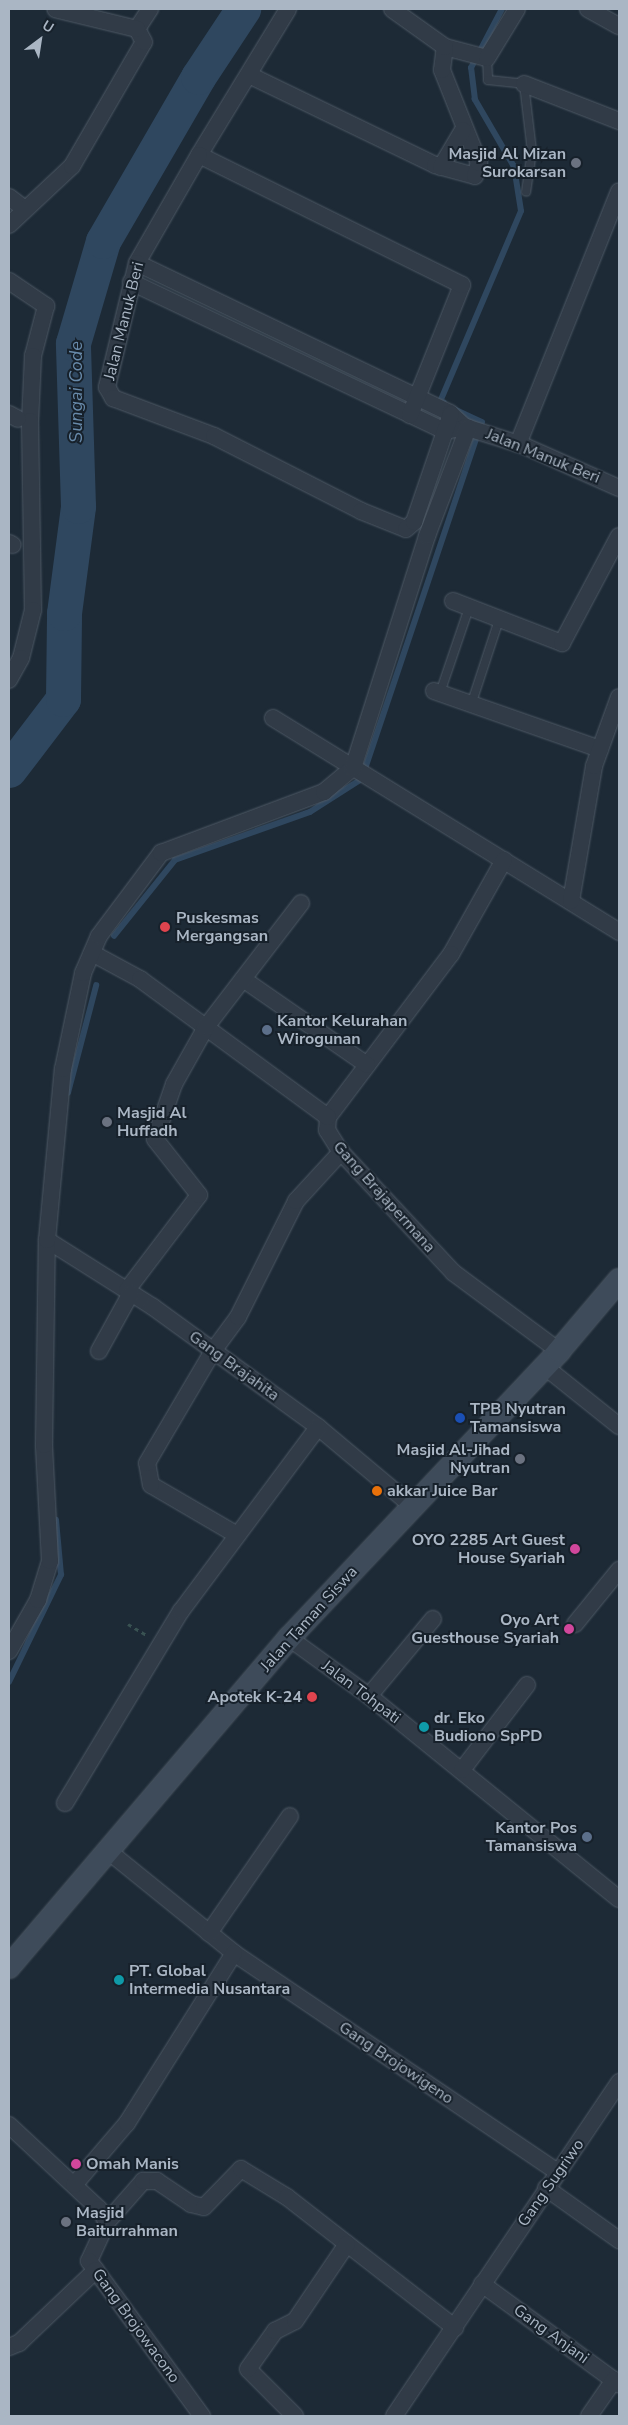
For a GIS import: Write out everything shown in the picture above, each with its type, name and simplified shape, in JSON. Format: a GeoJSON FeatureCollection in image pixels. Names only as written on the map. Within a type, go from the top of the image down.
{"type":"FeatureCollection","features":[{"type":"Feature","properties":{"kind":"main road","name":"Jalan Taman Siswa"},"geometry":{"type":"LineString","coordinates":[[9,1967],[289,1638],[551,1359],[619,1280]]}},
{"type":"Feature","properties":{"kind":"street"},"geometry":{"type":"LineString","coordinates":[[9,225],[60,179],[93,134],[144,42],[137,29],[55,9]]}},
{"type":"Feature","properties":{"kind":"street"},"geometry":{"type":"LineString","coordinates":[[137,29],[150,9]]}},
{"type":"Feature","properties":{"kind":"street","name":"Jalan Manuk Beri"},"geometry":{"type":"LineString","coordinates":[[288,9],[198,155],[137,263],[131,282],[108,387],[118,400],[214,436],[361,512],[406,529],[414,522],[451,414]]}},
{"type":"Feature","properties":{"kind":"street"},"geometry":{"type":"LineString","coordinates":[[392,9],[445,47],[478,56],[517,9]]}},
{"type":"Feature","properties":{"kind":"street"},"geometry":{"type":"LineString","coordinates":[[588,9],[619,26]]}},
{"type":"Feature","properties":{"kind":"street"},"geometry":{"type":"LineString","coordinates":[[249,74],[441,167],[471,178],[477,172],[479,163],[463,130],[442,70],[445,47]]}},
{"type":"Feature","properties":{"kind":"street"},"geometry":{"type":"LineString","coordinates":[[524,84],[619,122]]}},
{"type":"Feature","properties":{"kind":"street"},"geometry":{"type":"LineString","coordinates":[[441,167],[463,130]]}},
{"type":"Feature","properties":{"kind":"street"},"geometry":{"type":"LineString","coordinates":[[198,155],[462,285],[410,414]]}},
{"type":"Feature","properties":{"kind":"street"},"geometry":{"type":"LineString","coordinates":[[518,444],[619,191]]}},
{"type":"Feature","properties":{"kind":"street"},"geometry":{"type":"LineString","coordinates":[[9,197],[26,209]]}},
{"type":"Feature","properties":{"kind":"street","name":"Jalan Manuk Beri"},"geometry":{"type":"LineString","coordinates":[[137,263],[417,397],[451,414],[467,427],[518,444],[619,488]]}},
{"type":"Feature","properties":{"kind":"street"},"geometry":{"type":"LineString","coordinates":[[9,281],[46,306],[33,356],[30,421],[33,610],[21,658],[9,680]]}},
{"type":"Feature","properties":{"kind":"street"},"geometry":{"type":"LineString","coordinates":[[131,282],[446,432]]}},
{"type":"Feature","properties":{"kind":"street"},"geometry":{"type":"LineString","coordinates":[[222,324],[230,307]]}},
{"type":"Feature","properties":{"kind":"street"},"geometry":{"type":"LineString","coordinates":[[319,371],[328,353]]}},
{"type":"Feature","properties":{"kind":"street"},"geometry":{"type":"LineString","coordinates":[[9,1650],[38,1600],[50,1561],[44,1444],[47,1240],[63,1069],[83,973],[99,936],[161,853],[324,792],[354,768],[428,536],[467,427]]}},
{"type":"Feature","properties":{"kind":"street","name":"Jalan Manuk Beri"},"geometry":{"type":"LineString","coordinates":[[446,432],[467,427]]}},
{"type":"Feature","properties":{"kind":"street"},"geometry":{"type":"LineString","coordinates":[[453,601],[555,644],[565,642],[619,536]]}},
{"type":"Feature","properties":{"kind":"street"},"geometry":{"type":"LineString","coordinates":[[437,692],[600,748]]}},
{"type":"Feature","properties":{"kind":"street"},"geometry":{"type":"LineString","coordinates":[[571,901],[600,748],[618,701]]}},
{"type":"Feature","properties":{"kind":"street"},"geometry":{"type":"LineString","coordinates":[[273,718],[619,932]]}},
{"type":"Feature","properties":{"kind":"street"},"geometry":{"type":"LineString","coordinates":[[92,953],[140,979],[328,1117],[451,954],[504,860]]}},
{"type":"Feature","properties":{"kind":"street"},"geometry":{"type":"LineString","coordinates":[[99,1351],[129,1292],[197,1201],[197,1190],[156,1139],[174,1084],[206,1027],[301,903]]}},
{"type":"Feature","properties":{"kind":"street"},"geometry":{"type":"LineString","coordinates":[[243,979],[367,1065]]}},
{"type":"Feature","properties":{"kind":"street","name":"Gang Brajapermana"},"geometry":{"type":"LineString","coordinates":[[328,1117],[327,1130],[341,1152],[454,1273],[551,1359],[619,1426]]}},
{"type":"Feature","properties":{"kind":"street"},"geometry":{"type":"LineString","coordinates":[[237,1535],[147,1479],[148,1463],[213,1351],[238,1317],[296,1201],[341,1152]]}},
{"type":"Feature","properties":{"kind":"street","name":"Gang Brajahita"},"geometry":{"type":"LineString","coordinates":[[47,1240],[129,1292],[318,1427],[412,1506]]}},
{"type":"Feature","properties":{"kind":"street"},"geometry":{"type":"LineString","coordinates":[[65,1803],[159,1644],[237,1535],[318,1427]]}},
{"type":"Feature","properties":{"kind":"street"},"geometry":{"type":"LineString","coordinates":[[576,1624],[619,1570]]}},
{"type":"Feature","properties":{"kind":"street"},"geometry":{"type":"LineString","coordinates":[[369,1696],[433,1619]]}},
{"type":"Feature","properties":{"kind":"street","name":"Jalan Tohpati"},"geometry":{"type":"LineString","coordinates":[[289,1638],[369,1696],[619,1899]]}},
{"type":"Feature","properties":{"kind":"street"},"geometry":{"type":"LineString","coordinates":[[462,1770],[527,1686]]}},
{"type":"Feature","properties":{"kind":"street"},"geometry":{"type":"LineString","coordinates":[[209,1933],[290,1816]]}},
{"type":"Feature","properties":{"kind":"street","name":"Gang Brojowigeno"},"geometry":{"type":"LineString","coordinates":[[107,1850],[234,1953],[558,2172]]}},
{"type":"Feature","properties":{"kind":"street"},"geometry":{"type":"LineString","coordinates":[[74,2185],[127,2123],[178,2036],[234,1953]]}},
{"type":"Feature","properties":{"kind":"street","name":"Gang Sugriwo"},"geometry":{"type":"LineString","coordinates":[[394,2416],[456,2328],[482,2284],[619,2082]]}},
{"type":"Feature","properties":{"kind":"street"},"geometry":{"type":"LineString","coordinates":[[9,2125],[74,2185],[106,2222]]}},
{"type":"Feature","properties":{"kind":"street","name":"Gang Brojowacono"},"geometry":{"type":"LineString","coordinates":[[202,2416],[96,2270],[90,2253],[106,2222],[143,2181],[157,2181],[191,2204],[204,2207],[241,2169],[258,2176],[347,2244]]}},
{"type":"Feature","properties":{"kind":"street"},"geometry":{"type":"LineString","coordinates":[[546,2188],[619,2240]]}},
{"type":"Feature","properties":{"kind":"street"},"geometry":{"type":"LineString","coordinates":[[295,2416],[248,2369],[276,2331],[295,2320],[347,2244],[456,2328]]}},
{"type":"Feature","properties":{"kind":"street"},"geometry":{"type":"LineString","coordinates":[[9,2347],[19,2343],[96,2270]]}},
{"type":"Feature","properties":{"kind":"street","name":"Gang Anjani"},"geometry":{"type":"LineString","coordinates":[[482,2284],[616,2382]]}},
{"type":"Feature","properties":{"kind":"street"},"geometry":{"type":"LineString","coordinates":[[589,2416],[616,2382]]}},
{"type":"Feature","properties":{"kind":"lane"},"geometry":{"type":"LineString","coordinates":[[478,56],[488,80],[524,84],[532,151],[526,192]]}},
{"type":"Feature","properties":{"kind":"lane"},"geometry":{"type":"LineString","coordinates":[[437,692],[469,608]]}},
{"type":"Feature","properties":{"kind":"lane"},"geometry":{"type":"LineString","coordinates":[[471,705],[499,620]]}},
{"type":"Feature","properties":{"kind":"path"},"geometry":{"type":"LineString","coordinates":[[128,1624],[159,1644]]}},
{"type":"Feature","properties":{"kind":"waterway","name":"Sungai Code"},"geometry":{"type":"LineString","coordinates":[[9,770],[63,699],[64,613],[78,506],[73,343],[103,241],[198,77],[243,9]]}},
{"type":"Feature","properties":{"kind":"waterway"},"geometry":{"type":"LineString","coordinates":[[444,403],[440,402],[521,211],[514,167],[475,100],[471,68],[502,9]]}},
{"type":"Feature","properties":{"kind":"waterway"},"geometry":{"type":"LineString","coordinates":[[454,409],[482,422]]}},
{"type":"Feature","properties":{"kind":"waterway"},"geometry":{"type":"LineString","coordinates":[[365,769],[477,436]]}},
{"type":"Feature","properties":{"kind":"waterway"},"geometry":{"type":"LineString","coordinates":[[114,936],[175,860],[310,812],[360,780]]}},
{"type":"Feature","properties":{"kind":"waterway"},"geometry":{"type":"LineString","coordinates":[[68,1093],[96,986]]}},
{"type":"Feature","properties":{"kind":"waterway"},"geometry":{"type":"LineString","coordinates":[[9,1682],[61,1575],[56,1520]]}},
{"type":"Feature","properties":{"kind":"place","name":"Masjid Al Mizan Surokarsan"},"geometry":{"type":"Point","coordinates":[576,163]}},
{"type":"Feature","properties":{"kind":"place","name":"Puskesmas Mergangsan"},"geometry":{"type":"Point","coordinates":[165,927]}},
{"type":"Feature","properties":{"kind":"place","name":"Kantor Kelurahan Wirogunan"},"geometry":{"type":"Point","coordinates":[267,1030]}},
{"type":"Feature","properties":{"kind":"place","name":"Masjid Al Huffadh"},"geometry":{"type":"Point","coordinates":[107,1122]}},
{"type":"Feature","properties":{"kind":"place","name":"TPB Nyutran Tamansiswa"},"geometry":{"type":"Point","coordinates":[460,1418]}},
{"type":"Feature","properties":{"kind":"place","name":"Masjid Al-Jihad Nyutran"},"geometry":{"type":"Point","coordinates":[520,1459]}},
{"type":"Feature","properties":{"kind":"place","name":"akkar Juice Bar"},"geometry":{"type":"Point","coordinates":[377,1491]}},
{"type":"Feature","properties":{"kind":"place","name":"OYO 2285 Art Guest House Syariah"},"geometry":{"type":"Point","coordinates":[575,1549]}},
{"type":"Feature","properties":{"kind":"place","name":"Oyo Art Guesthouse Syariah"},"geometry":{"type":"Point","coordinates":[569,1629]}},
{"type":"Feature","properties":{"kind":"place","name":"Apotek K-24"},"geometry":{"type":"Point","coordinates":[312,1697]}},
{"type":"Feature","properties":{"kind":"place","name":"dr. Eko Budiono SpPD"},"geometry":{"type":"Point","coordinates":[424,1727]}},
{"type":"Feature","properties":{"kind":"place","name":"Kantor Pos Tamansiswa"},"geometry":{"type":"Point","coordinates":[587,1837]}},
{"type":"Feature","properties":{"kind":"place","name":"PT. Global Intermedia Nusantara"},"geometry":{"type":"Point","coordinates":[119,1980]}},
{"type":"Feature","properties":{"kind":"place","name":"Omah Manis"},"geometry":{"type":"Point","coordinates":[76,2164]}},
{"type":"Feature","properties":{"kind":"place","name":"Masjid Baiturrahman"},"geometry":{"type":"Point","coordinates":[66,2222]}}]}
